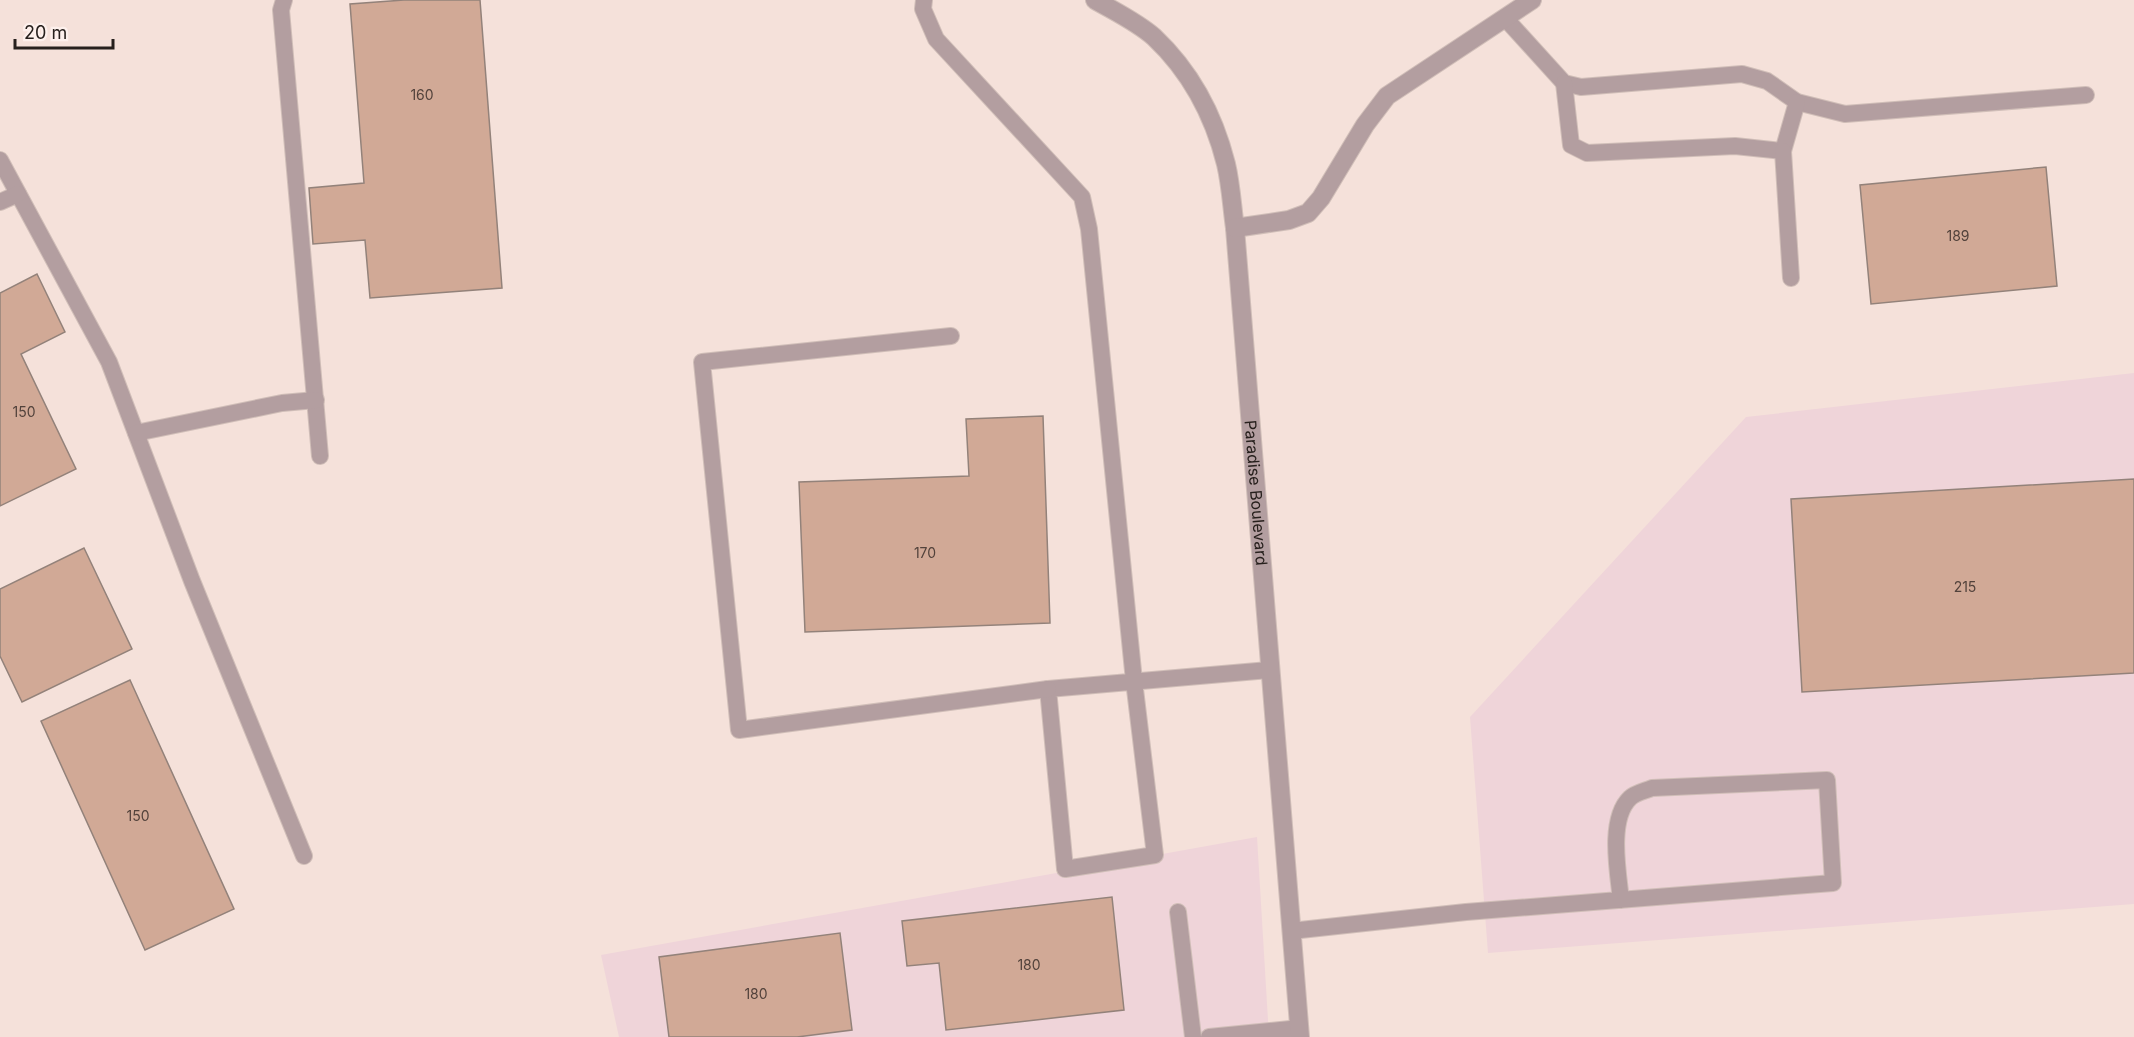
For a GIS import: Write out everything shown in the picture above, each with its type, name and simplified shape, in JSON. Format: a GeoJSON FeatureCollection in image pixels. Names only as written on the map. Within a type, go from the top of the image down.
{"type":"FeatureCollection","features":[{"type":"Feature","properties":{"kind":"street","name":"Paradise Boulevard"},"geometry":{"type":"LineString","coordinates":[[1095,0],[1153,36],[1188,76],[1210,116],[1226,165],[1235,228],[1300,1033]]}},
{"type":"Feature","properties":{"kind":"street"},"geometry":{"type":"LineString","coordinates":[[1235,228],[1289,220],[1308,213],[1322,198],[1365,124],[1387,96],[1532,0]]}},
{"type":"Feature","properties":{"kind":"lane"},"geometry":{"type":"LineString","coordinates":[[284,0],[281,10],[320,456]]}},
{"type":"Feature","properties":{"kind":"lane"},"geometry":{"type":"LineString","coordinates":[[924,0],[923,9],[936,39],[1082,197],[1089,229],[1134,681],[1155,855],[1065,869],[1048,689]]}},
{"type":"Feature","properties":{"kind":"lane"},"geometry":{"type":"LineString","coordinates":[[1505,18],[1564,83],[1581,87],[1742,74],[1767,81],[1797,102],[1845,114],[2086,95]]}},
{"type":"Feature","properties":{"kind":"lane"},"geometry":{"type":"LineString","coordinates":[[1564,83],[1571,145],[1587,153],[1735,146],[1783,151]]}},
{"type":"Feature","properties":{"kind":"lane"},"geometry":{"type":"LineString","coordinates":[[1791,278],[1783,151],[1797,102]]}},
{"type":"Feature","properties":{"kind":"lane"},"geometry":{"type":"LineString","coordinates":[[0,160],[109,362],[192,581],[304,856]]}},
{"type":"Feature","properties":{"kind":"lane"},"geometry":{"type":"LineString","coordinates":[[0,202],[18,194]]}},
{"type":"Feature","properties":{"kind":"lane"},"geometry":{"type":"LineString","coordinates":[[951,336],[702,362],[739,730],[1048,689],[1269,670]]}},
{"type":"Feature","properties":{"kind":"lane"},"geometry":{"type":"LineString","coordinates":[[136,433],[282,403],[316,400]]}},
{"type":"Feature","properties":{"kind":"lane"},"geometry":{"type":"LineString","coordinates":[[1291,931],[1466,912],[1621,900],[1833,883],[1827,780],[1652,788],[1631,797],[1620,813],[1616,854],[1621,900]]}},
{"type":"Feature","properties":{"kind":"lane"},"geometry":{"type":"LineString","coordinates":[[1178,912],[1193,1037]]}},
{"type":"Feature","properties":{"kind":"lane"},"geometry":{"type":"LineString","coordinates":[[1209,1037],[1300,1033]]}},
{"type":"Feature","properties":{"kind":"shaded area"},"geometry":{"type":"Polygon","coordinates":[[[2134,373],[2134,904],[1488,953],[1470,717],[1746,417],[2134,373]]]}},
{"type":"Feature","properties":{"kind":"shaded area"},"geometry":{"type":"Polygon","coordinates":[[[1257,837],[1269,1037],[619,1037],[601,955],[1257,837]]]}},
{"type":"Feature","properties":{"kind":"building"},"geometry":{"type":"Polygon","coordinates":[[[404,0],[480,0],[502,288],[370,298],[365,240],[313,244],[309,188],[364,183],[350,4],[404,0]]]}},
{"type":"Feature","properties":{"kind":"building"},"geometry":{"type":"Polygon","coordinates":[[[2046,167],[2057,286],[1871,304],[1860,185],[2046,167]]]}},
{"type":"Feature","properties":{"kind":"building"},"geometry":{"type":"Polygon","coordinates":[[[37,274],[65,332],[21,354],[76,469],[0,506],[0,293],[37,274]]]}},
{"type":"Feature","properties":{"kind":"building"},"geometry":{"type":"Polygon","coordinates":[[[1043,416],[1050,623],[805,632],[799,482],[969,476],[966,419],[1043,416]]]}},
{"type":"Feature","properties":{"kind":"building"},"geometry":{"type":"Polygon","coordinates":[[[2134,479],[2134,673],[1802,692],[1791,499],[2134,479]]]}},
{"type":"Feature","properties":{"kind":"building"},"geometry":{"type":"Polygon","coordinates":[[[84,548],[132,649],[22,702],[0,656],[0,589],[84,548]]]}},
{"type":"Feature","properties":{"kind":"building"},"geometry":{"type":"Polygon","coordinates":[[[130,680],[234,909],[145,950],[41,721],[130,680]]]}},
{"type":"Feature","properties":{"kind":"building"},"geometry":{"type":"Polygon","coordinates":[[[1112,897],[1124,1010],[946,1030],[939,963],[907,966],[902,921],[1112,897]]]}},
{"type":"Feature","properties":{"kind":"building"},"geometry":{"type":"Polygon","coordinates":[[[840,933],[852,1030],[797,1037],[669,1037],[659,957],[840,933]]]}}]}
